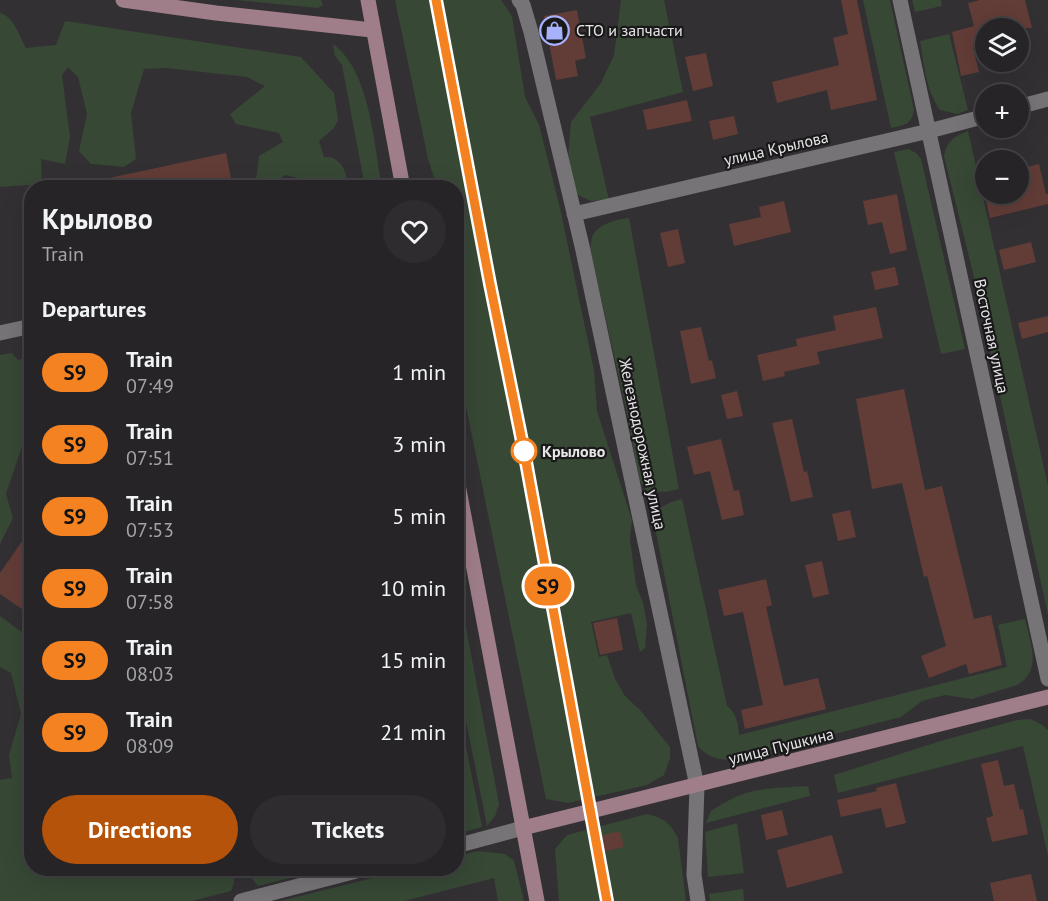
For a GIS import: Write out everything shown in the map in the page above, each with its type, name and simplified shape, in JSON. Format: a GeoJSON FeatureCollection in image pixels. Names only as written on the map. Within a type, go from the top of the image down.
{"type":"FeatureCollection","features":[{"type":"Feature","properties":{"kind":"main road"},"geometry":{"type":"LineString","coordinates":[[123,0],[372,30]]}},
{"type":"Feature","properties":{"kind":"main road"},"geometry":{"type":"LineString","coordinates":[[368,0],[401,180]]}},
{"type":"Feature","properties":{"kind":"main road"},"geometry":{"type":"LineString","coordinates":[[464,516],[537,901]]}},
{"type":"Feature","properties":{"kind":"main road","name":"улица Пушкина"},"geometry":{"type":"LineString","coordinates":[[523,828],[1048,697]]}},
{"type":"Feature","properties":{"kind":"street","name":"Железнодорожная улица"},"geometry":{"type":"LineString","coordinates":[[519,0],[523,5],[531,32],[574,214],[697,786],[694,875],[698,901]]}},
{"type":"Feature","properties":{"kind":"street","name":"Восточная улица"},"geometry":{"type":"LineString","coordinates":[[900,0],[1048,679]]}},
{"type":"Feature","properties":{"kind":"street"},"geometry":{"type":"LineString","coordinates":[[1029,104],[1048,99]]}},
{"type":"Feature","properties":{"kind":"street","name":"улица Крылова"},"geometry":{"type":"LineString","coordinates":[[574,214],[975,119]]}},
{"type":"Feature","properties":{"kind":"street"},"geometry":{"type":"LineString","coordinates":[[0,333],[24,328]]}},
{"type":"Feature","properties":{"kind":"street"},"geometry":{"type":"LineString","coordinates":[[464,844],[523,828]]}},
{"type":"Feature","properties":{"kind":"street"},"geometry":{"type":"LineString","coordinates":[[242,901],[337,876]]}},
{"type":"Feature","properties":{"kind":"green space"},"geometry":{"type":"Polygon","coordinates":[[[236,0],[321,0],[323,5],[318,8],[236,0]]]}},
{"type":"Feature","properties":{"kind":"green space"},"geometry":{"type":"Polygon","coordinates":[[[395,0],[501,0],[512,16],[525,97],[539,125],[560,208],[594,370],[597,411],[632,520],[630,539],[636,585],[643,603],[647,624],[645,648],[640,652],[631,613],[591,622],[599,657],[607,655],[615,679],[625,696],[640,710],[670,747],[670,758],[664,775],[647,785],[568,803],[546,799],[464,396],[464,180],[435,180],[428,159],[395,0]]]}},
{"type":"Feature","properties":{"kind":"green space"},"geometry":{"type":"Polygon","coordinates":[[[621,0],[664,0],[683,92],[590,117],[609,200],[591,201],[578,195],[572,183],[568,158],[571,122],[601,83],[614,55],[621,0]]]}},
{"type":"Feature","properties":{"kind":"green space"},"geometry":{"type":"Polygon","coordinates":[[[863,0],[890,0],[914,110],[911,119],[904,125],[891,128],[863,0]]]}},
{"type":"Feature","properties":{"kind":"green space"},"geometry":{"type":"Polygon","coordinates":[[[912,0],[941,0],[942,6],[915,12],[912,0]]]}},
{"type":"Feature","properties":{"kind":"green space"},"geometry":{"type":"Polygon","coordinates":[[[0,13],[13,22],[26,48],[56,45],[65,21],[301,57],[334,93],[338,120],[334,128],[319,141],[324,157],[330,157],[339,162],[347,180],[303,180],[285,175],[278,180],[256,180],[259,156],[283,142],[279,133],[236,124],[230,114],[265,86],[247,77],[167,68],[144,69],[131,113],[136,159],[124,167],[91,164],[79,151],[87,114],[78,77],[68,67],[62,75],[70,137],[65,164],[41,159],[42,180],[24,180],[24,185],[0,187],[0,13]]]}},
{"type":"Feature","properties":{"kind":"green space"},"geometry":{"type":"Polygon","coordinates":[[[949,34],[968,110],[957,114],[940,110],[935,102],[926,77],[920,41],[949,34]]]}},
{"type":"Feature","properties":{"kind":"green space"},"geometry":{"type":"Polygon","coordinates":[[[333,44],[355,71],[363,90],[373,130],[381,180],[364,180],[342,65],[335,56],[333,44]]]}},
{"type":"Feature","properties":{"kind":"green space"},"geometry":{"type":"Polygon","coordinates":[[[968,131],[975,162],[975,204],[984,204],[1048,486],[1048,615],[974,277],[944,156],[947,146],[959,135],[968,131]]]}},
{"type":"Feature","properties":{"kind":"green space"},"geometry":{"type":"Polygon","coordinates":[[[908,149],[921,159],[965,349],[941,354],[894,152],[908,149]]]}},
{"type":"Feature","properties":{"kind":"green space"},"geometry":{"type":"Polygon","coordinates":[[[629,218],[679,489],[665,492],[647,491],[639,480],[627,412],[590,250],[592,236],[600,227],[629,218]]]}},
{"type":"Feature","properties":{"kind":"green space"},"geometry":{"type":"Polygon","coordinates":[[[12,353],[18,360],[24,359],[24,443],[6,494],[13,518],[0,544],[0,355],[12,353]]]}},
{"type":"Feature","properties":{"kind":"green space"},"geometry":{"type":"Polygon","coordinates":[[[682,499],[727,706],[735,715],[739,735],[1007,667],[998,625],[1025,619],[1033,655],[1030,672],[1017,685],[972,699],[945,695],[922,701],[901,717],[738,759],[727,760],[711,756],[698,746],[653,517],[656,510],[682,499]]]}},
{"type":"Feature","properties":{"kind":"green space"},"geometry":{"type":"Polygon","coordinates":[[[0,616],[24,634],[24,876],[234,876],[231,891],[191,901],[0,901],[0,780],[12,778],[9,755],[21,714],[11,673],[0,667],[0,616]]]}},
{"type":"Feature","properties":{"kind":"green space"},"geometry":{"type":"Polygon","coordinates":[[[464,617],[499,804],[495,816],[487,826],[464,711],[464,617]]]}},
{"type":"Feature","properties":{"kind":"green space"},"geometry":{"type":"Polygon","coordinates":[[[1031,719],[1048,730],[1048,856],[1023,746],[838,793],[834,775],[944,740],[1017,720],[1031,719]]]}},
{"type":"Feature","properties":{"kind":"green space"},"geometry":{"type":"Polygon","coordinates":[[[464,737],[482,827],[464,832],[464,737]]]}},
{"type":"Feature","properties":{"kind":"green space"},"geometry":{"type":"Polygon","coordinates":[[[808,786],[810,796],[706,823],[711,811],[747,793],[757,790],[808,786]]]}},
{"type":"Feature","properties":{"kind":"green space"},"geometry":{"type":"Polygon","coordinates":[[[647,814],[666,822],[678,838],[686,901],[559,901],[555,849],[567,835],[647,814]]]}},
{"type":"Feature","properties":{"kind":"green space"},"geometry":{"type":"Polygon","coordinates":[[[737,823],[744,873],[708,877],[705,832],[737,823]]]}},
{"type":"Feature","properties":{"kind":"green space"},"geometry":{"type":"Polygon","coordinates":[[[477,851],[505,854],[514,861],[524,901],[498,901],[494,878],[404,901],[280,901],[381,876],[464,876],[464,855],[477,851]]]}},
{"type":"Feature","properties":{"kind":"green space"},"geometry":{"type":"Polygon","coordinates":[[[250,876],[297,876],[258,886],[250,876]]]}},
{"type":"Feature","properties":{"kind":"green space"},"geometry":{"type":"Polygon","coordinates":[[[743,889],[744,901],[710,901],[709,894],[743,889]]]}},
{"type":"Feature","properties":{"kind":"building"},"geometry":{"type":"Polygon","coordinates":[[[841,0],[857,0],[877,100],[831,110],[827,90],[777,103],[772,82],[839,65],[833,38],[848,34],[841,0]]]}},
{"type":"Feature","properties":{"kind":"building"},"geometry":{"type":"Polygon","coordinates":[[[980,0],[1025,0],[1032,28],[1029,28],[1029,18],[975,18],[975,48],[973,48],[975,72],[979,72],[961,76],[952,32],[974,26],[968,3],[980,0]]]}},
{"type":"Feature","properties":{"kind":"building"},"geometry":{"type":"Polygon","coordinates":[[[577,10],[586,58],[575,61],[578,76],[556,80],[544,16],[577,10]]]}},
{"type":"Feature","properties":{"kind":"building"},"geometry":{"type":"Polygon","coordinates":[[[706,53],[713,86],[693,91],[685,57],[706,53]]]}},
{"type":"Feature","properties":{"kind":"building"},"geometry":{"type":"Polygon","coordinates":[[[687,100],[692,121],[647,130],[643,110],[687,100]]]}},
{"type":"Feature","properties":{"kind":"building"},"geometry":{"type":"Polygon","coordinates":[[[734,116],[738,134],[713,140],[709,121],[734,116]]]}},
{"type":"Feature","properties":{"kind":"building"},"geometry":{"type":"Polygon","coordinates":[[[226,153],[231,180],[100,180],[226,153]]]}},
{"type":"Feature","properties":{"kind":"building"},"geometry":{"type":"Polygon","coordinates":[[[1039,164],[1046,194],[1048,194],[1048,204],[990,218],[987,204],[1029,204],[1029,166],[1039,164]]]}},
{"type":"Feature","properties":{"kind":"building"},"geometry":{"type":"Polygon","coordinates":[[[897,194],[907,250],[890,254],[882,222],[868,225],[863,201],[897,194]]]}},
{"type":"Feature","properties":{"kind":"building"},"geometry":{"type":"Polygon","coordinates":[[[784,201],[791,232],[734,246],[729,224],[761,217],[759,207],[784,201]]]}},
{"type":"Feature","properties":{"kind":"building"},"geometry":{"type":"Polygon","coordinates":[[[678,229],[685,263],[668,267],[660,233],[678,229]]]}},
{"type":"Feature","properties":{"kind":"building"},"geometry":{"type":"Polygon","coordinates":[[[1031,242],[1036,262],[1004,270],[999,250],[1031,242]]]}},
{"type":"Feature","properties":{"kind":"building"},"geometry":{"type":"Polygon","coordinates":[[[895,267],[899,285],[875,290],[871,272],[895,267]]]}},
{"type":"Feature","properties":{"kind":"building"},"geometry":{"type":"Polygon","coordinates":[[[876,307],[883,338],[817,352],[820,364],[784,372],[785,376],[763,381],[757,355],[797,346],[796,339],[836,330],[833,316],[876,307]]]}},
{"type":"Feature","properties":{"kind":"building"},"geometry":{"type":"Polygon","coordinates":[[[1048,316],[1048,332],[1022,339],[1018,323],[1048,316]]]}},
{"type":"Feature","properties":{"kind":"building"},"geometry":{"type":"Polygon","coordinates":[[[701,327],[709,361],[712,360],[716,378],[691,384],[680,331],[701,327]]]}},
{"type":"Feature","properties":{"kind":"building"},"geometry":{"type":"Polygon","coordinates":[[[904,389],[925,490],[942,486],[974,619],[991,615],[1002,665],[969,674],[966,664],[929,678],[921,656],[946,646],[927,576],[924,577],[902,483],[872,489],[856,399],[904,389]]]}},
{"type":"Feature","properties":{"kind":"building"},"geometry":{"type":"Polygon","coordinates":[[[737,391],[743,416],[727,419],[721,395],[737,391]]]}},
{"type":"Feature","properties":{"kind":"building"},"geometry":{"type":"Polygon","coordinates":[[[792,419],[804,472],[807,471],[813,497],[791,502],[772,423],[792,419]]]}},
{"type":"Feature","properties":{"kind":"building"},"geometry":{"type":"Polygon","coordinates":[[[721,439],[734,491],[739,490],[744,515],[722,520],[710,471],[694,475],[687,447],[721,439]]]}},
{"type":"Feature","properties":{"kind":"building"},"geometry":{"type":"Polygon","coordinates":[[[850,510],[856,537],[838,541],[832,514],[850,510]]]}},
{"type":"Feature","properties":{"kind":"building"},"geometry":{"type":"Polygon","coordinates":[[[24,538],[24,610],[0,594],[0,573],[24,538]]]}},
{"type":"Feature","properties":{"kind":"building"},"geometry":{"type":"Polygon","coordinates":[[[822,561],[829,594],[813,598],[805,565],[822,561]]]}},
{"type":"Feature","properties":{"kind":"building"},"geometry":{"type":"Polygon","coordinates":[[[766,579],[772,605],[766,607],[784,686],[818,678],[826,709],[745,729],[741,710],[763,705],[743,612],[724,616],[718,590],[766,579]]]}},
{"type":"Feature","properties":{"kind":"building"},"geometry":{"type":"Polygon","coordinates":[[[617,618],[623,650],[600,655],[593,623],[617,618]]]}},
{"type":"Feature","properties":{"kind":"building"},"geometry":{"type":"Polygon","coordinates":[[[998,760],[1004,786],[1014,784],[1020,810],[1023,809],[1028,834],[992,842],[986,818],[993,816],[981,764],[998,760]]]}},
{"type":"Feature","properties":{"kind":"building"},"geometry":{"type":"Polygon","coordinates":[[[896,783],[906,823],[886,828],[881,808],[841,817],[837,800],[877,791],[876,788],[896,783]]]}},
{"type":"Feature","properties":{"kind":"building"},"geometry":{"type":"Polygon","coordinates":[[[782,810],[788,835],[766,840],[761,815],[782,810]]]}},
{"type":"Feature","properties":{"kind":"building"},"geometry":{"type":"Polygon","coordinates":[[[620,831],[624,847],[603,852],[599,836],[620,831]]]}},
{"type":"Feature","properties":{"kind":"building"},"geometry":{"type":"Polygon","coordinates":[[[832,835],[843,873],[787,888],[777,850],[832,835]]]}},
{"type":"Feature","properties":{"kind":"building"},"geometry":{"type":"Polygon","coordinates":[[[1031,874],[1037,901],[994,901],[990,883],[1031,874]]]}},
{"type":"Feature","properties":{"kind":"railway"},"geometry":{"type":"LineString","coordinates":[[436,0],[524,451],[607,901]]}},
{"type":"Feature","properties":{"kind":"train","name":"S9"},"geometry":{"type":"LineString","coordinates":[[436,0],[524,451],[607,901]]}},
{"type":"Feature","properties":{"kind":"place","name":"СТО и запчасти"},"geometry":{"type":"Point","coordinates":[555,30]}},
{"type":"Feature","properties":{"kind":"place","name":"Крылово"},"geometry":{"type":"Point","coordinates":[524,451]}}]}
